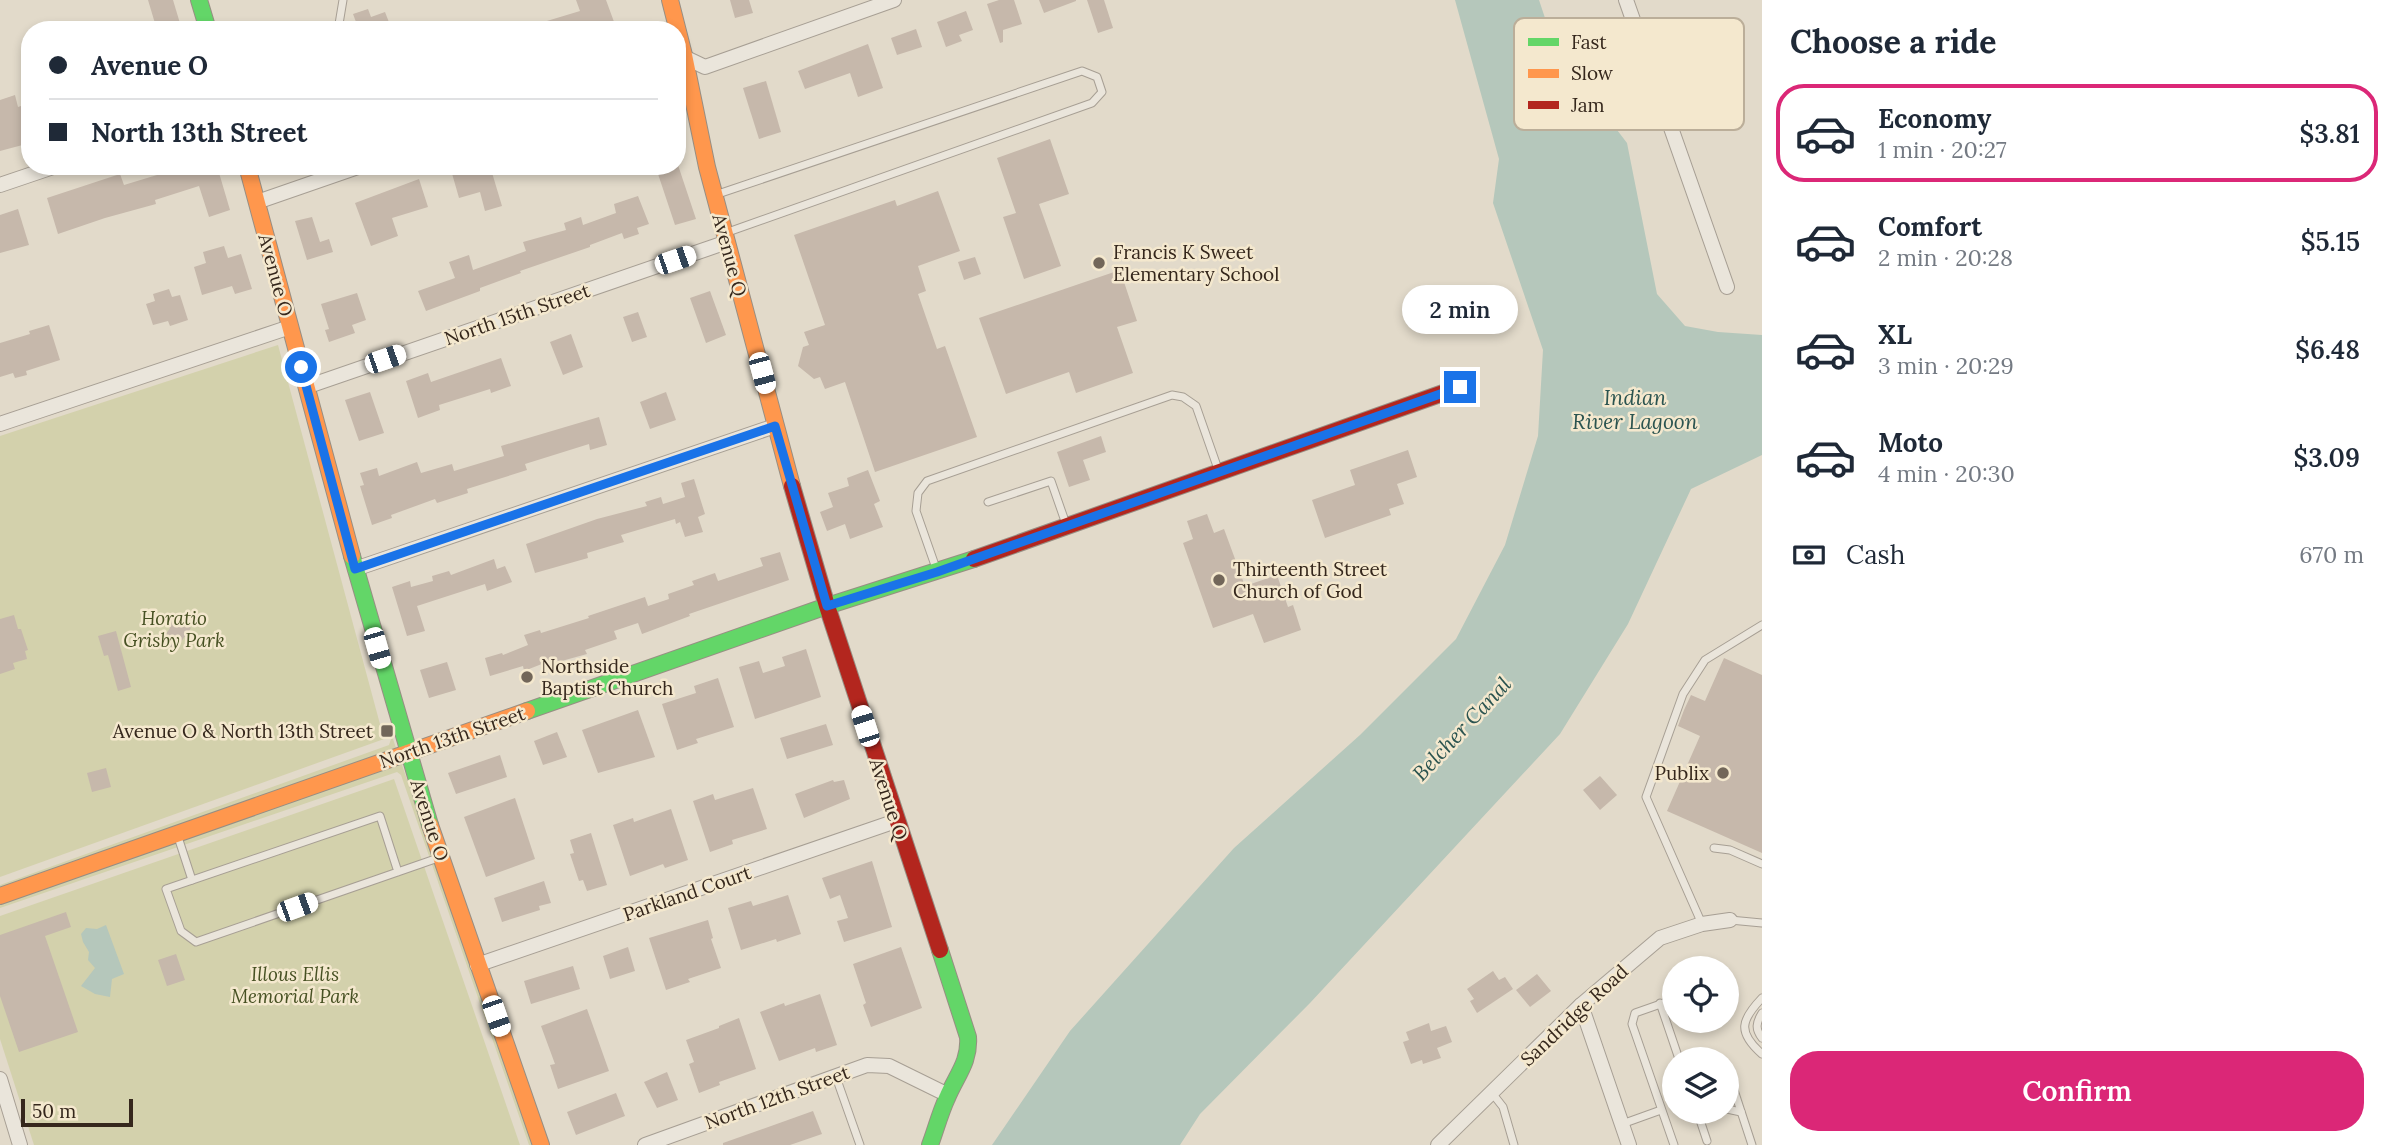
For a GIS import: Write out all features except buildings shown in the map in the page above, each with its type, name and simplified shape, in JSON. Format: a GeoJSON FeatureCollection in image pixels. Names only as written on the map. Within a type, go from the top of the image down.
{"type":"FeatureCollection","features":[{"type":"Feature","properties":{"kind":"street"},"geometry":{"type":"LineString","coordinates":[[199,0],[205,21]]}},
{"type":"Feature","properties":{"kind":"street","name":"Avenue Q"},"geometry":{"type":"LineString","coordinates":[[670,0],[674,21]]}},
{"type":"Feature","properties":{"kind":"street"},"geometry":{"type":"LineString","coordinates":[[686,59],[705,68],[894,0]]}},
{"type":"Feature","properties":{"kind":"street"},"geometry":{"type":"LineString","coordinates":[[1626,0],[1632,18]]}},
{"type":"Feature","properties":{"kind":"street","name":"Avenue Q"},"geometry":{"type":"LineString","coordinates":[[686,77],[775,426],[827,606],[968,1037],[970,1052],[967,1064],[948,1095],[930,1145]]}},
{"type":"Feature","properties":{"kind":"street"},"geometry":{"type":"LineString","coordinates":[[1672,130],[1727,287]]}},
{"type":"Feature","properties":{"kind":"street"},"geometry":{"type":"LineString","coordinates":[[0,185],[29,175]]}},
{"type":"Feature","properties":{"kind":"street","name":"Avenue O"},"geometry":{"type":"LineString","coordinates":[[250,175],[407,752],[541,1145]]}},
{"type":"Feature","properties":{"kind":"street"},"geometry":{"type":"LineString","coordinates":[[257,202],[335,175]]}},
{"type":"Feature","properties":{"kind":"street","name":"North 15th Street"},"geometry":{"type":"LineString","coordinates":[[306,387],[726,238]]}},
{"type":"Feature","properties":{"kind":"street"},"geometry":{"type":"LineString","coordinates":[[0,424],[290,327]]}},
{"type":"Feature","properties":{"kind":"street","name":"North 13th Street"},"geometry":{"type":"LineString","coordinates":[[0,896],[827,606],[937,572],[1460,387]]}},
{"type":"Feature","properties":{"kind":"street"},"geometry":{"type":"LineString","coordinates":[[355,569],[775,426]]}},
{"type":"Feature","properties":{"kind":"street","name":"Parkland Court"},"geometry":{"type":"LineString","coordinates":[[478,965],[896,821]]}},
{"type":"Feature","properties":{"kind":"street","name":"Sandridge Road"},"geometry":{"type":"LineString","coordinates":[[1438,1145],[1581,1005],[1660,937],[1702,924],[1730,920]]}},
{"type":"Feature","properties":{"kind":"street"},"geometry":{"type":"LineString","coordinates":[[1581,1005],[1629,1145]]}},
{"type":"Feature","properties":{"kind":"street","name":"North 12th Street"},"geometry":{"type":"LineString","coordinates":[[648,1144],[867,1065],[889,1066],[948,1095]]}},
{"type":"Feature","properties":{"kind":"street"},"geometry":{"type":"LineString","coordinates":[[0,1079],[20,1145]]}},
{"type":"Feature","properties":{"kind":"lane"},"geometry":{"type":"LineString","coordinates":[[340,21],[344,0]]}},
{"type":"Feature","properties":{"kind":"lane"},"geometry":{"type":"LineString","coordinates":[[715,196],[1082,71],[1097,77],[1102,92],[1092,103],[726,238]]}},
{"type":"Feature","properties":{"kind":"lane"},"geometry":{"type":"LineString","coordinates":[[937,572],[916,510],[918,493],[927,481],[940,476],[1172,395],[1183,397],[1196,406],[1220,472]]}},
{"type":"Feature","properties":{"kind":"lane"},"geometry":{"type":"LineString","coordinates":[[988,502],[1051,481],[1066,526]]}},
{"type":"Feature","properties":{"kind":"lane"},"geometry":{"type":"LineString","coordinates":[[1702,924],[1646,797],[1684,695],[1705,660],[1762,625]]}},
{"type":"Feature","properties":{"kind":"lane"},"geometry":{"type":"LineString","coordinates":[[398,872],[380,816],[166,888],[181,931],[196,942],[442,857]]}},
{"type":"Feature","properties":{"kind":"lane"},"geometry":{"type":"LineString","coordinates":[[177,833],[192,880]]}},
{"type":"Feature","properties":{"kind":"lane"},"geometry":{"type":"LineString","coordinates":[[1714,848],[1730,850],[1762,864]]}},
{"type":"Feature","properties":{"kind":"lane"},"geometry":{"type":"LineString","coordinates":[[1730,920],[1762,923]]}},
{"type":"Feature","properties":{"kind":"lane"},"geometry":{"type":"LineString","coordinates":[[1762,998],[1746,1014],[1744,1022],[1753,1046],[1762,1054]]}},
{"type":"Feature","properties":{"kind":"lane"},"geometry":{"type":"LineString","coordinates":[[1674,1145],[1632,1024],[1635,1013],[1660,1003],[1675,1047]]}},
{"type":"Feature","properties":{"kind":"lane"},"geometry":{"type":"LineString","coordinates":[[1762,1013],[1757,1023],[1757,1032],[1762,1038]]}},
{"type":"Feature","properties":{"kind":"lane"},"geometry":{"type":"LineString","coordinates":[[836,1076],[860,1145]]}},
{"type":"Feature","properties":{"kind":"lane"},"geometry":{"type":"LineString","coordinates":[[1492,1093],[1503,1107],[1514,1145]]}},
{"type":"Feature","properties":{"kind":"lane"},"geometry":{"type":"LineString","coordinates":[[1739,1106],[1752,1145]]}},
{"type":"Feature","properties":{"kind":"lane"},"geometry":{"type":"LineString","coordinates":[[1622,1124],[1661,1110]]}},
{"type":"Feature","properties":{"kind":"lane"},"geometry":{"type":"LineString","coordinates":[[1702,1124],[1707,1141]]}},
{"type":"Feature","properties":{"kind":"green space","name":"Horatio Grisby Park"},"geometry":{"type":"Polygon","coordinates":[[[278,345],[384,739],[0,877],[0,436],[278,345]]]}},
{"type":"Feature","properties":{"kind":"green space"},"geometry":{"type":"Polygon","coordinates":[[[392,736],[396,748],[0,888],[0,885],[389,745],[392,736]]]}},
{"type":"Feature","properties":{"kind":"green space"},"geometry":{"type":"Polygon","coordinates":[[[401,762],[532,1145],[529,1145],[401,775],[397,772],[0,908],[0,904],[401,762]]]}},
{"type":"Feature","properties":{"kind":"green space","name":"Illous Ellis Memorial Park"},"geometry":{"type":"Polygon","coordinates":[[[394,779],[520,1145],[34,1145],[0,1039],[0,916],[394,779]]]}},
{"type":"Feature","properties":{"kind":"water","name":"Indian River Lagoon"},"geometry":{"type":"Polygon","coordinates":[[[1455,0],[1539,0],[1545,18],[1514,18],[1514,130],[1617,130],[1627,143],[1657,294],[1685,326],[1718,332],[1762,335],[1762,455],[1691,489],[1628,624],[1560,734],[1310,1003],[1200,1114],[1180,1145],[992,1145],[1070,1031],[1234,848],[1360,735],[1456,639],[1505,545],[1538,436],[1543,350],[1493,203],[1499,159],[1455,0]]]}},
{"type":"Feature","properties":{"kind":"water"},"geometry":{"type":"Polygon","coordinates":[[[106,925],[124,974],[112,979],[110,997],[95,994],[81,986],[95,968],[88,960],[89,952],[81,934],[86,928],[97,929],[106,925]]]}},
{"type":"Feature","properties":{"kind":"traffic: fast"},"geometry":{"type":"LineString","coordinates":[[199,0],[205,21]]}},
{"type":"Feature","properties":{"kind":"traffic: fast"},"geometry":{"type":"LineString","coordinates":[[352,556],[430,825]]}},
{"type":"Feature","properties":{"kind":"traffic: fast"},"geometry":{"type":"LineString","coordinates":[[527,711],[827,606],[974,559]]}},
{"type":"Feature","properties":{"kind":"traffic: fast"},"geometry":{"type":"LineString","coordinates":[[930,1145],[965,1061],[968,1046],[968,1037],[940,950]]}},
{"type":"Feature","properties":{"kind":"traffic: slow"},"geometry":{"type":"LineString","coordinates":[[670,0],[675,21]]}},
{"type":"Feature","properties":{"kind":"traffic: slow"},"geometry":{"type":"LineString","coordinates":[[686,65],[707,167],[792,486]]}},
{"type":"Feature","properties":{"kind":"traffic: slow"},"geometry":{"type":"LineString","coordinates":[[249,175],[352,556]]}},
{"type":"Feature","properties":{"kind":"traffic: slow"},"geometry":{"type":"LineString","coordinates":[[0,896],[527,711]]}},
{"type":"Feature","properties":{"kind":"traffic: slow"},"geometry":{"type":"LineString","coordinates":[[430,825],[541,1145]]}},
{"type":"Feature","properties":{"kind":"traffic: jam"},"geometry":{"type":"LineString","coordinates":[[974,559],[1460,387]]}},
{"type":"Feature","properties":{"kind":"traffic: jam"},"geometry":{"type":"LineString","coordinates":[[792,486],[827,606],[940,950]]}},
{"type":"Feature","properties":{"kind":"place","name":"Francis K Sweet Elementary School"},"geometry":{"type":"Point","coordinates":[1099,263]}},
{"type":"Feature","properties":{"kind":"place","name":"Thirteenth Street Church of God"},"geometry":{"type":"Point","coordinates":[1219,580]}},
{"type":"Feature","properties":{"kind":"place","name":"Northside Baptist Church"},"geometry":{"type":"Point","coordinates":[527,677]}},
{"type":"Feature","properties":{"kind":"place","name":"Avenue O & North 13th Street"},"geometry":{"type":"Point","coordinates":[387,731]}},
{"type":"Feature","properties":{"kind":"place","name":"Publix"},"geometry":{"type":"Point","coordinates":[1723,773]}},
{"type":"Feature","properties":{"kind":"route"},"geometry":{"type":"LineString","coordinates":[[301,367],[355,569],[775,426],[827,606],[937,572],[1460,387]]}},
{"type":"Feature","properties":{"kind":"water label","name":"Belcher Canal"},"geometry":{"type":"Point","coordinates":[1462,729]}}]}
